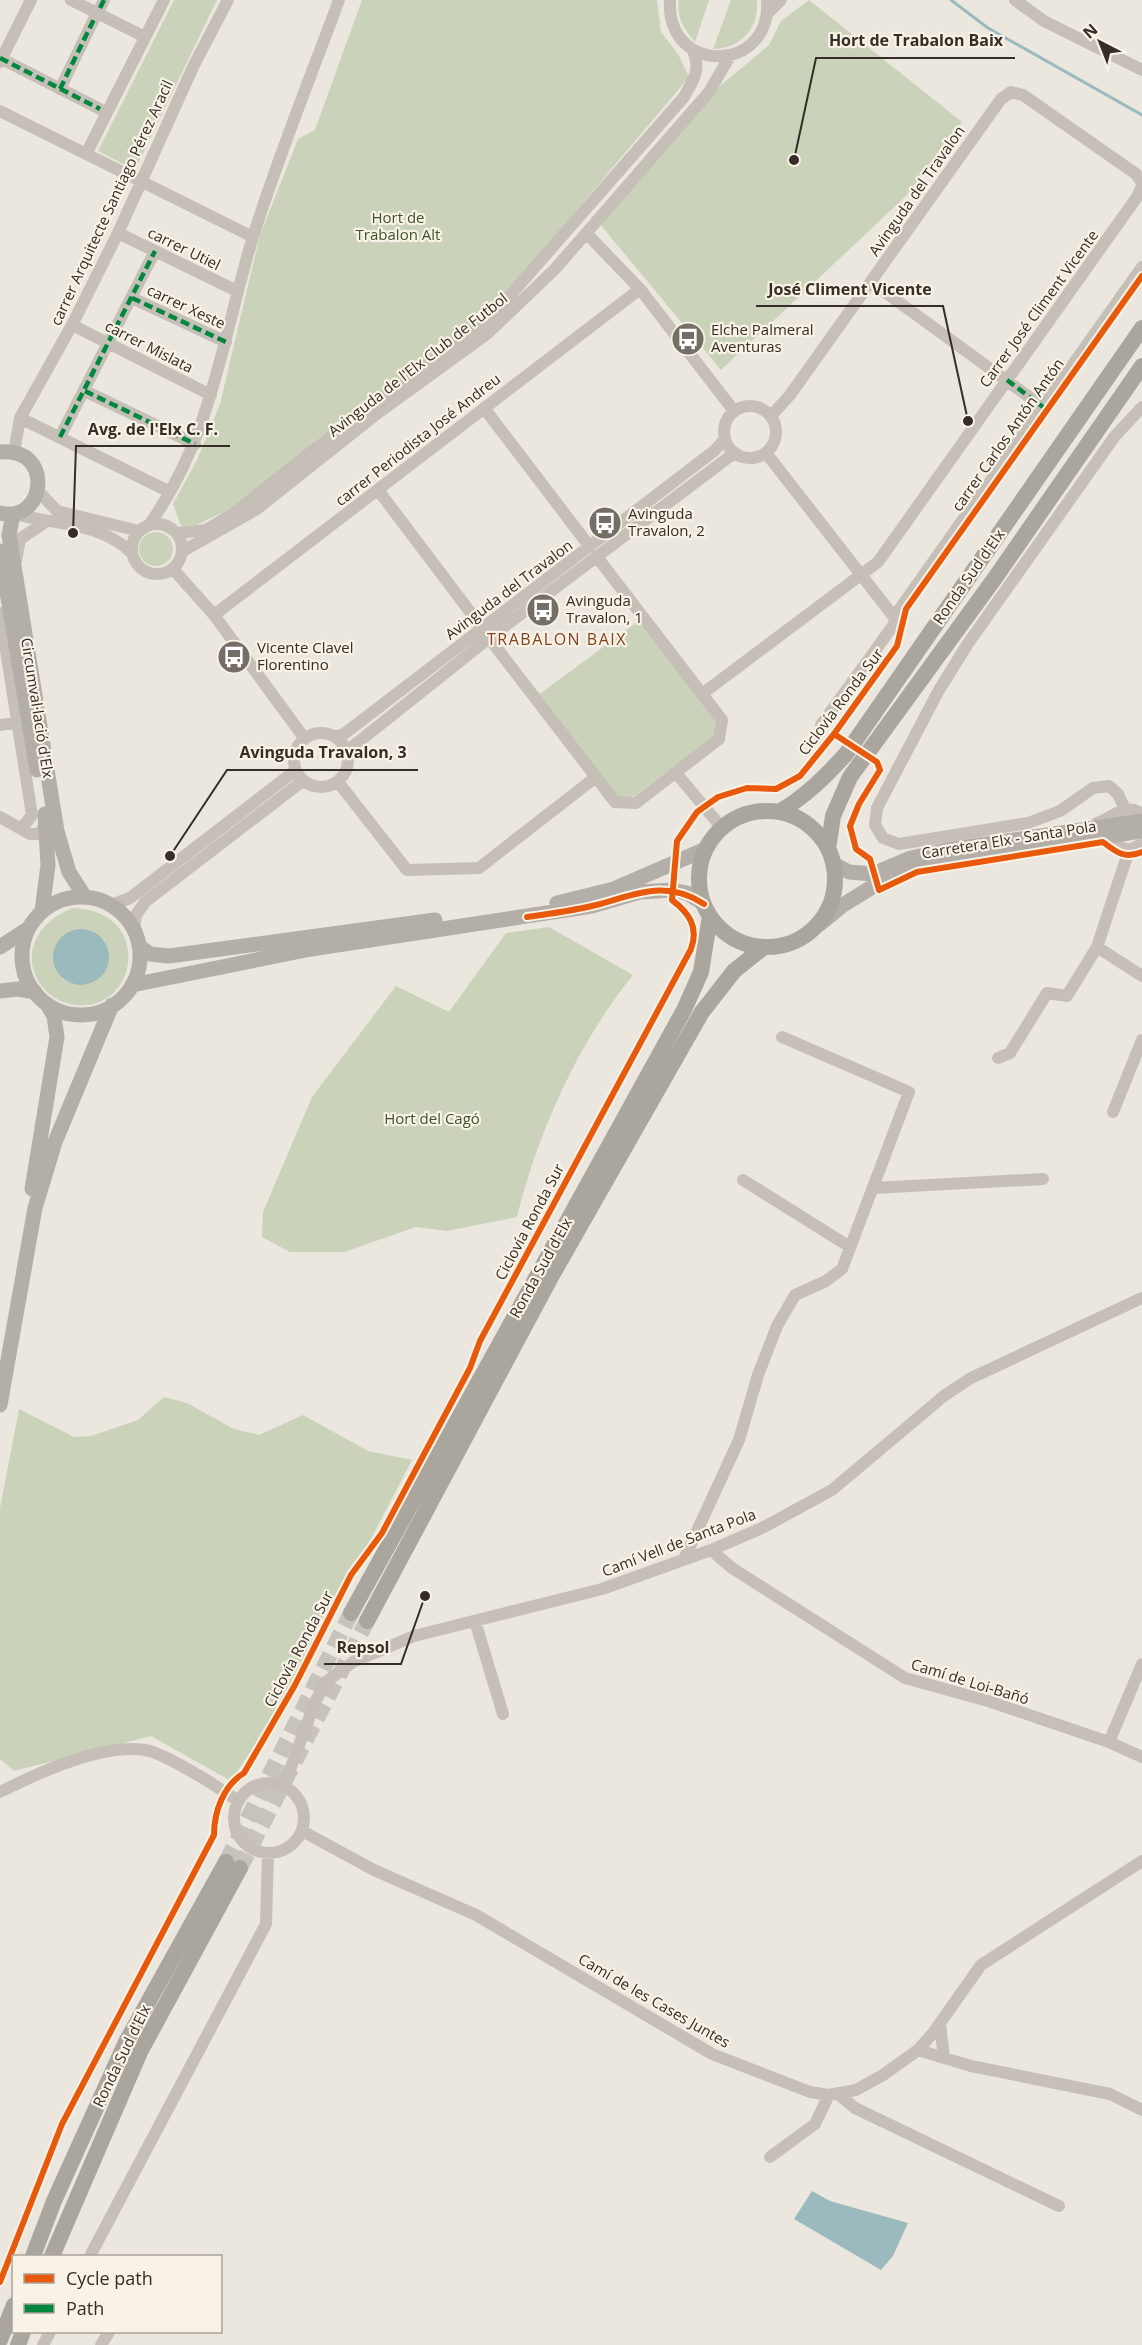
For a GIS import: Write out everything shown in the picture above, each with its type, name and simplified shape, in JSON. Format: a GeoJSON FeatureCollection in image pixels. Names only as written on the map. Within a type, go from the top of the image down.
{"type":"FeatureCollection","features":[{"type":"Feature","properties":{"kind":"highway","name":"Ronda Sud d'Elx"},"geometry":{"type":"LineString","coordinates":[[779,812],[798,801],[820,783],[846,754],[1142,328]]}},
{"type":"Feature","properties":{"kind":"highway","name":"Ronda Sud d'Elx"},"geometry":{"type":"LineString","coordinates":[[831,856],[833,816],[850,777],[995,578],[1142,366]]}},
{"type":"Feature","properties":{"kind":"highway"},"geometry":{"type":"LineString","coordinates":[[759,811],[779,812],[799,819],[816,831],[831,856],[833,896],[820,924],[800,938],[783,945],[764,947],[743,942],[724,932],[707,910],[699,886],[700,867],[706,849],[722,828],[739,817],[759,811]]}},
{"type":"Feature","properties":{"kind":"highway","name":"Ronda Sud d'Elx"},"geometry":{"type":"LineString","coordinates":[[351,1613],[684,1010],[701,972],[707,910]]}},
{"type":"Feature","properties":{"kind":"highway","name":"Ronda Sud d'Elx"},"geometry":{"type":"LineString","coordinates":[[367,1621],[551,1277],[702,1012],[734,971],[764,947]]}},
{"type":"Feature","properties":{"kind":"highway","name":"Ronda Sud d'Elx"},"geometry":{"type":"LineString","coordinates":[[33,2255],[126,2042],[233,1865],[140,2052],[52,2255]]}},
{"type":"Feature","properties":{"kind":"highway"},"geometry":{"type":"LineString","coordinates":[[0,2340],[12,2311]]}},
{"type":"Feature","properties":{"kind":"main road"},"geometry":{"type":"LineString","coordinates":[[7,452],[25,456],[35,468],[38,491],[28,506],[9,514]]}},
{"type":"Feature","properties":{"kind":"main road","name":"Circumval·lació d'Elx"},"geometry":{"type":"LineString","coordinates":[[9,514],[9,535],[57,831],[69,872],[85,897]]}},
{"type":"Feature","properties":{"kind":"main road","name":"Circumval·lació d'Elx"},"geometry":{"type":"LineString","coordinates":[[0,551],[46,816],[48,865],[42,911]]}},
{"type":"Feature","properties":{"kind":"main road","name":"Carretera Elx - Santa Pola"},"geometry":{"type":"LineString","coordinates":[[831,856],[849,872],[873,874],[911,858],[946,850],[1142,821]]}},
{"type":"Feature","properties":{"kind":"main road","name":"Carretera Elx - Santa Pola"},"geometry":{"type":"LineString","coordinates":[[820,924],[843,905],[877,884],[919,866],[1142,831]]}},
{"type":"Feature","properties":{"kind":"main road"},"geometry":{"type":"LineString","coordinates":[[139,946],[150,954],[169,956],[551,904],[614,890],[706,849]]}},
{"type":"Feature","properties":{"kind":"main road"},"geometry":{"type":"LineString","coordinates":[[132,985],[311,949],[592,906],[640,892],[672,890],[687,893],[707,910]]}},
{"type":"Feature","properties":{"kind":"main road"},"geometry":{"type":"LineString","coordinates":[[85,897],[111,905],[124,916],[134,930],[139,946],[139,966],[132,985],[112,1005],[97,1012],[80,1014],[63,1012],[47,1004],[34,992],[26,978],[22,961],[23,944],[29,928],[42,911],[55,903],[85,897]]}},
{"type":"Feature","properties":{"kind":"main road"},"geometry":{"type":"LineString","coordinates":[[0,947],[29,928]]}},
{"type":"Feature","properties":{"kind":"main road"},"geometry":{"type":"LineString","coordinates":[[0,991],[18,989],[34,992]]}},
{"type":"Feature","properties":{"kind":"main road"},"geometry":{"type":"LineString","coordinates":[[0,1405],[57,1037],[54,1016],[47,1004]]}},
{"type":"Feature","properties":{"kind":"main road"},"geometry":{"type":"LineString","coordinates":[[0,1356],[32,1208],[55,1142],[112,1005]]}},
{"type":"Feature","properties":{"kind":"street"},"geometry":{"type":"LineString","coordinates":[[31,0],[1,59],[100,109]]}},
{"type":"Feature","properties":{"kind":"street"},"geometry":{"type":"LineString","coordinates":[[71,0],[145,37]]}},
{"type":"Feature","properties":{"kind":"street"},"geometry":{"type":"LineString","coordinates":[[86,154],[164,0]]}},
{"type":"Feature","properties":{"kind":"street","name":"carrer Arquitecte Santiago Pérez Aracil"},"geometry":{"type":"LineString","coordinates":[[7,452],[20,418],[72,325],[118,233],[193,67],[228,0]]}},
{"type":"Feature","properties":{"kind":"street"},"geometry":{"type":"LineString","coordinates":[[132,553],[133,541],[170,492],[195,444],[211,395],[237,291],[254,237],[339,0]]}},
{"type":"Feature","properties":{"kind":"street"},"geometry":{"type":"LineString","coordinates":[[670,0],[669,14],[675,31],[693,50],[715,57],[730,56],[745,49],[760,34],[768,13],[781,0]]}},
{"type":"Feature","properties":{"kind":"street"},"geometry":{"type":"LineString","coordinates":[[767,0],[768,13]]}},
{"type":"Feature","properties":{"kind":"street"},"geometry":{"type":"LineString","coordinates":[[1015,0],[1044,21],[1142,70]]}},
{"type":"Feature","properties":{"kind":"street"},"geometry":{"type":"LineString","coordinates":[[60,89],[100,8]]}},
{"type":"Feature","properties":{"kind":"street","name":"Avinguda de l'Elx Club de Futbol"},"geometry":{"type":"LineString","coordinates":[[172,529],[206,530],[234,514],[317,447],[494,315],[684,97],[697,75],[698,63],[693,50]]}},
{"type":"Feature","properties":{"kind":"street","name":"Avinguda de l'Elx Club de Futbol"},"geometry":{"type":"LineString","coordinates":[[183,551],[257,508],[374,416],[487,334],[526,299],[709,92],[730,56]]}},
{"type":"Feature","properties":{"kind":"street","name":"Avinguda del Travalon"},"geometry":{"type":"LineString","coordinates":[[771,416],[790,395],[1001,99],[1011,92],[1023,95],[1136,174],[1142,185]]}},
{"type":"Feature","properties":{"kind":"street"},"geometry":{"type":"LineString","coordinates":[[0,111],[254,237]]}},
{"type":"Feature","properties":{"kind":"street","name":"Carrer José Climent Vicente"},"geometry":{"type":"LineString","coordinates":[[702,694],[878,562],[1137,197],[1142,185]]}},
{"type":"Feature","properties":{"kind":"street","name":"carrer Utiel"},"geometry":{"type":"LineString","coordinates":[[118,233],[237,291]]}},
{"type":"Feature","properties":{"kind":"street"},"geometry":{"type":"LineString","coordinates":[[586,233],[640,289],[734,411]]}},
{"type":"Feature","properties":{"kind":"street"},"geometry":{"type":"LineString","coordinates":[[60,437],[155,251]]}},
{"type":"Feature","properties":{"kind":"street","name":"carrer Carlos Antón Antón"},"geometry":{"type":"LineString","coordinates":[[821,725],[895,623],[894,617],[1142,267]]}},
{"type":"Feature","properties":{"kind":"street"},"geometry":{"type":"LineString","coordinates":[[871,282],[1043,407]]}},
{"type":"Feature","properties":{"kind":"street","name":"carrer Periodista José Andreu"},"geometry":{"type":"LineString","coordinates":[[214,615],[640,289]]}},
{"type":"Feature","properties":{"kind":"street","name":"carrer Xeste"},"geometry":{"type":"LineString","coordinates":[[132,298],[226,342]]}},
{"type":"Feature","properties":{"kind":"street","name":"carrer Mislata"},"geometry":{"type":"LineString","coordinates":[[72,325],[211,395]]}},
{"type":"Feature","properties":{"kind":"street"},"geometry":{"type":"LineString","coordinates":[[85,391],[195,444]]}},
{"type":"Feature","properties":{"kind":"street"},"geometry":{"type":"LineString","coordinates":[[751,406],[762,408],[771,416],[777,435],[773,445],[766,453],[750,458],[737,454],[725,439],[726,422],[734,411],[751,406]]}},
{"type":"Feature","properties":{"kind":"street"},"geometry":{"type":"LineString","coordinates":[[1142,407],[1115,436],[967,645],[939,690],[877,808],[875,825],[883,838],[899,844],[938,839],[1028,823],[1060,811],[1093,788],[1109,786],[1118,794],[1125,809],[1142,814]]}},
{"type":"Feature","properties":{"kind":"street"},"geometry":{"type":"LineString","coordinates":[[378,490],[615,802],[636,804],[719,739],[722,720],[484,408]]}},
{"type":"Feature","properties":{"kind":"street"},"geometry":{"type":"LineString","coordinates":[[20,418],[170,492]]}},
{"type":"Feature","properties":{"kind":"street","name":"Avinguda del Travalon"},"geometry":{"type":"LineString","coordinates":[[593,552],[714,452],[725,439]]}},
{"type":"Feature","properties":{"kind":"street"},"geometry":{"type":"LineString","coordinates":[[766,453],[894,617]]}},
{"type":"Feature","properties":{"kind":"street","name":"Avinguda del Travalon"},"geometry":{"type":"LineString","coordinates":[[335,737],[344,734],[486,633],[593,552],[729,457],[737,454]]}},
{"type":"Feature","properties":{"kind":"street"},"geometry":{"type":"LineString","coordinates":[[38,491],[57,511],[144,528],[172,529]]}},
{"type":"Feature","properties":{"kind":"street"},"geometry":{"type":"LineString","coordinates":[[9,514],[103,532],[120,542],[132,553],[136,563],[144,570],[164,573],[173,569],[183,551],[172,529],[170,492]]}},
{"type":"Feature","properties":{"kind":"street"},"geometry":{"type":"LineString","coordinates":[[15,568],[20,539],[47,521]]}},
{"type":"Feature","properties":{"kind":"street"},"geometry":{"type":"LineString","coordinates":[[173,569],[214,615],[305,739]]}},
{"type":"Feature","properties":{"kind":"street"},"geometry":{"type":"LineString","coordinates":[[0,613],[32,815],[21,829]]}},
{"type":"Feature","properties":{"kind":"street","name":"Avinguda del Travalon"},"geometry":{"type":"LineString","coordinates":[[347,751],[486,633]]}},
{"type":"Feature","properties":{"kind":"street"},"geometry":{"type":"LineString","coordinates":[[0,725],[17,722]]}},
{"type":"Feature","properties":{"kind":"street"},"geometry":{"type":"LineString","coordinates":[[134,930],[136,915],[145,902],[300,783],[319,787],[338,782],[347,769],[347,751],[335,737],[322,733],[305,739],[296,750],[296,770],[306,783]]}},
{"type":"Feature","properties":{"kind":"street"},"geometry":{"type":"LineString","coordinates":[[111,905],[130,898],[296,770]]}},
{"type":"Feature","properties":{"kind":"street"},"geometry":{"type":"LineString","coordinates":[[676,773],[722,828]]}},
{"type":"Feature","properties":{"kind":"street"},"geometry":{"type":"LineString","coordinates":[[338,782],[407,870],[479,868],[596,777]]}},
{"type":"Feature","properties":{"kind":"street"},"geometry":{"type":"LineString","coordinates":[[1070,831],[1110,819],[1125,809]]}},
{"type":"Feature","properties":{"kind":"street"},"geometry":{"type":"LineString","coordinates":[[0,817],[30,834],[39,834],[44,827],[46,816]]}},
{"type":"Feature","properties":{"kind":"street"},"geometry":{"type":"LineString","coordinates":[[1109,836],[1120,847],[1129,850],[1142,844]]}},
{"type":"Feature","properties":{"kind":"street"},"geometry":{"type":"LineString","coordinates":[[998,1058],[1010,1053],[1047,993],[1067,996],[1097,947],[1129,850]]}},
{"type":"Feature","properties":{"kind":"street"},"geometry":{"type":"LineString","coordinates":[[1097,947],[1142,976]]}},
{"type":"Feature","properties":{"kind":"street"},"geometry":{"type":"LineString","coordinates":[[684,1559],[739,1440],[758,1375],[777,1326],[795,1296],[826,1281],[842,1269],[909,1092],[782,1037]]}},
{"type":"Feature","properties":{"kind":"street"},"geometry":{"type":"LineString","coordinates":[[1113,1112],[1142,1040]]}},
{"type":"Feature","properties":{"kind":"street"},"geometry":{"type":"LineString","coordinates":[[873,1188],[1043,1179]]}},
{"type":"Feature","properties":{"kind":"street"},"geometry":{"type":"LineString","coordinates":[[743,1180],[850,1247]]}},
{"type":"Feature","properties":{"kind":"street","name":"Camí Vell de Santa Pola"},"geometry":{"type":"LineString","coordinates":[[284,1786],[315,1702],[327,1682],[353,1662],[414,1636],[602,1589],[711,1550],[762,1528],[831,1490],[945,1395],[971,1378],[1142,1298]]}},
{"type":"Feature","properties":{"kind":"street","name":"Camí de Loi-Bañó"},"geometry":{"type":"LineString","coordinates":[[711,1550],[732,1568],[904,1678],[942,1687],[1109,1742],[1142,1757]]}},
{"type":"Feature","properties":{"kind":"street"},"geometry":{"type":"LineString","coordinates":[[474,1621],[503,1714]]}},
{"type":"Feature","properties":{"kind":"street"},"geometry":{"type":"LineString","coordinates":[[1109,1742],[1142,1664]]}},
{"type":"Feature","properties":{"kind":"street"},"geometry":{"type":"LineString","coordinates":[[0,1792],[109,1750],[146,1750],[173,1762],[238,1801]]}},
{"type":"Feature","properties":{"kind":"street"},"geometry":{"type":"LineString","coordinates":[[263,1783],[284,1786],[299,1800],[304,1821],[302,1831],[288,1848],[268,1854],[246,1845],[238,1836],[234,1825],[238,1801],[244,1793],[263,1783]]}},
{"type":"Feature","properties":{"kind":"street","name":"Camí de les Cases Juntes"},"geometry":{"type":"LineString","coordinates":[[302,1831],[374,1870],[476,1915],[712,2054],[810,2092],[833,2094]]}},
{"type":"Feature","properties":{"kind":"street"},"geometry":{"type":"LineString","coordinates":[[91,2255],[266,1924],[268,1854]]}},
{"type":"Feature","properties":{"kind":"street"},"geometry":{"type":"LineString","coordinates":[[770,2157],[815,2124],[833,2094],[856,2090],[883,2075],[918,2050],[940,2024],[981,1965],[1142,1861]]}},
{"type":"Feature","properties":{"kind":"street"},"geometry":{"type":"LineString","coordinates":[[940,2024],[944,2058]]}},
{"type":"Feature","properties":{"kind":"street"},"geometry":{"type":"LineString","coordinates":[[918,2050],[971,2066],[1110,2094],[1142,2110]]}},
{"type":"Feature","properties":{"kind":"street"},"geometry":{"type":"LineString","coordinates":[[833,2094],[855,2108],[1059,2206]]}},
{"type":"Feature","properties":{"kind":"green space"},"geometry":{"type":"Polygon","coordinates":[[[174,0],[217,0],[135,170],[98,151],[174,0]]]}},
{"type":"Feature","properties":{"kind":"green space","name":"Hort de Trabalon Alt"},"geometry":{"type":"Polygon","coordinates":[[[362,0],[657,0],[661,32],[678,54],[689,77],[490,313],[312,443],[233,508],[196,525],[181,526],[173,504],[197,460],[220,404],[260,235],[298,139],[315,130],[362,0]]]}},
{"type":"Feature","properties":{"kind":"green space"},"geometry":{"type":"Polygon","coordinates":[[[679,0],[709,0],[695,42],[682,23],[679,0]]]}},
{"type":"Feature","properties":{"kind":"green space"},"geometry":{"type":"Polygon","coordinates":[[[731,0],[757,0],[752,28],[747,35],[732,45],[713,49],[731,0]]]}},
{"type":"Feature","properties":{"kind":"green space"},"geometry":{"type":"Polygon","coordinates":[[[809,0],[962,122],[905,197],[721,370],[599,223],[721,85],[769,45],[781,21],[809,0]]]}},
{"type":"Feature","properties":{"kind":"green space"},"geometry":{"type":"Polygon","coordinates":[[[156,532],[168,537],[173,549],[168,561],[156,566],[144,561],[139,549],[144,537],[156,532]]]}},
{"type":"Feature","properties":{"kind":"green space"},"geometry":{"type":"Polygon","coordinates":[[[641,619],[715,718],[715,733],[636,795],[626,799],[615,795],[537,696],[641,619]]]}},
{"type":"Feature","properties":{"kind":"green space"},"geometry":{"type":"Polygon","coordinates":[[[73,908],[99,913],[117,926],[126,943],[128,962],[123,980],[111,995],[93,1004],[70,1004],[60,1001],[46,991],[32,966],[35,942],[49,922],[73,908]],[[104,940],[62,979],[84,984],[100,978],[105,971],[107,952],[104,940]]]}},
{"type":"Feature","properties":{"kind":"green space","name":"Hort del Cagó"},"geometry":{"type":"Polygon","coordinates":[[[549,927],[633,975],[595,1030],[562,1090],[536,1153],[517,1217],[447,1231],[416,1227],[344,1252],[290,1252],[262,1237],[263,1212],[312,1097],[396,986],[449,1012],[506,933],[549,927]]]}},
{"type":"Feature","properties":{"kind":"green space"},"geometry":{"type":"Polygon","coordinates":[[[164,1397],[187,1403],[234,1429],[259,1435],[303,1415],[368,1451],[412,1460],[295,1685],[231,1781],[151,1736],[14,1771],[0,1759],[0,1508],[19,1409],[74,1437],[91,1436],[138,1420],[164,1397]]]}},
{"type":"Feature","properties":{"kind":"water"},"geometry":{"type":"Polygon","coordinates":[[[81,929],[92,931],[101,937],[107,946],[109,957],[107,968],[101,977],[92,983],[81,985],[70,983],[61,977],[55,968],[53,957],[55,946],[61,937],[70,931],[81,929]]]}},
{"type":"Feature","properties":{"kind":"water"},"geometry":{"type":"Polygon","coordinates":[[[812,2191],[830,2201],[908,2223],[893,2256],[881,2270],[794,2219],[812,2191]]]}},
{"type":"Feature","properties":{"kind":"waterway"},"geometry":{"type":"LineString","coordinates":[[951,0],[988,28],[1142,115]]}},
{"type":"Feature","properties":{"kind":"tunnel"},"geometry":{"type":"LineString","coordinates":[[226,1862],[351,1613]]}},
{"type":"Feature","properties":{"kind":"tunnel"},"geometry":{"type":"LineString","coordinates":[[240,1868],[367,1621]]}},
{"type":"Feature","properties":{"kind":"marked path"},"geometry":{"type":"LineString","coordinates":[[100,8],[104,0]]}},
{"type":"Feature","properties":{"kind":"marked path"},"geometry":{"type":"LineString","coordinates":[[60,89],[95,17]]}},
{"type":"Feature","properties":{"kind":"marked path"},"geometry":{"type":"LineString","coordinates":[[0,58],[100,109]]}},
{"type":"Feature","properties":{"kind":"marked path"},"geometry":{"type":"LineString","coordinates":[[60,437],[155,251]]}},
{"type":"Feature","properties":{"kind":"marked path"},"geometry":{"type":"LineString","coordinates":[[132,298],[226,342]]}},
{"type":"Feature","properties":{"kind":"marked path"},"geometry":{"type":"LineString","coordinates":[[1007,380],[1043,407]]}},
{"type":"Feature","properties":{"kind":"marked path"},"geometry":{"type":"LineString","coordinates":[[85,391],[195,444]]}},
{"type":"Feature","properties":{"kind":"cycle path","name":"Ciclovía Ronda Sur"},"geometry":{"type":"LineString","coordinates":[[0,2282],[62,2124],[214,1835],[214,1826],[222,1799],[231,1784],[244,1773],[295,1685],[351,1575],[382,1533],[470,1368],[480,1341],[691,949],[694,934],[691,921],[688,915],[672,900],[677,841],[697,812],[718,797],[747,788],[776,789],[800,776],[834,734],[897,646],[906,609],[1142,276]]}},
{"type":"Feature","properties":{"kind":"cycle path","name":"Ciclovía Ronda Sur"},"geometry":{"type":"LineString","coordinates":[[834,734],[877,762],[880,770],[859,804],[850,826],[856,849],[870,859],[879,890],[917,872],[1103,842],[1121,854],[1131,855],[1142,852]]}},
{"type":"Feature","properties":{"kind":"cycle path"},"geometry":{"type":"LineString","coordinates":[[527,917],[584,908],[648,892],[675,892],[704,904]]}},
{"type":"Feature","properties":{"kind":"place","name":"Hort de Trabalon Baix"},"geometry":{"type":"Point","coordinates":[794,160]}},
{"type":"Feature","properties":{"kind":"place","name":"Elche Palmeral Aventuras"},"geometry":{"type":"Point","coordinates":[688,339]}},
{"type":"Feature","properties":{"kind":"place","name":"José Climent Vicente"},"geometry":{"type":"Point","coordinates":[968,421]}},
{"type":"Feature","properties":{"kind":"place","name":"Avinguda Travalon, 2"},"geometry":{"type":"Point","coordinates":[605,523]}},
{"type":"Feature","properties":{"kind":"place","name":"Avg. de l'Elx C. F."},"geometry":{"type":"Point","coordinates":[73,533]}},
{"type":"Feature","properties":{"kind":"place","name":"Avinguda Travalon, 1"},"geometry":{"type":"Point","coordinates":[543,610]}},
{"type":"Feature","properties":{"kind":"place","name":"Vicente Clavel Florentino"},"geometry":{"type":"Point","coordinates":[234,657]}},
{"type":"Feature","properties":{"kind":"place","name":"Avinguda Travalon, 3"},"geometry":{"type":"Point","coordinates":[170,856]}},
{"type":"Feature","properties":{"kind":"place","name":"Repsol"},"geometry":{"type":"Point","coordinates":[425,1596]}},
{"type":"Feature","properties":{"kind":"district","name":"TRABALON BAIX"},"geometry":{"type":"Point","coordinates":[557,639]}}]}
